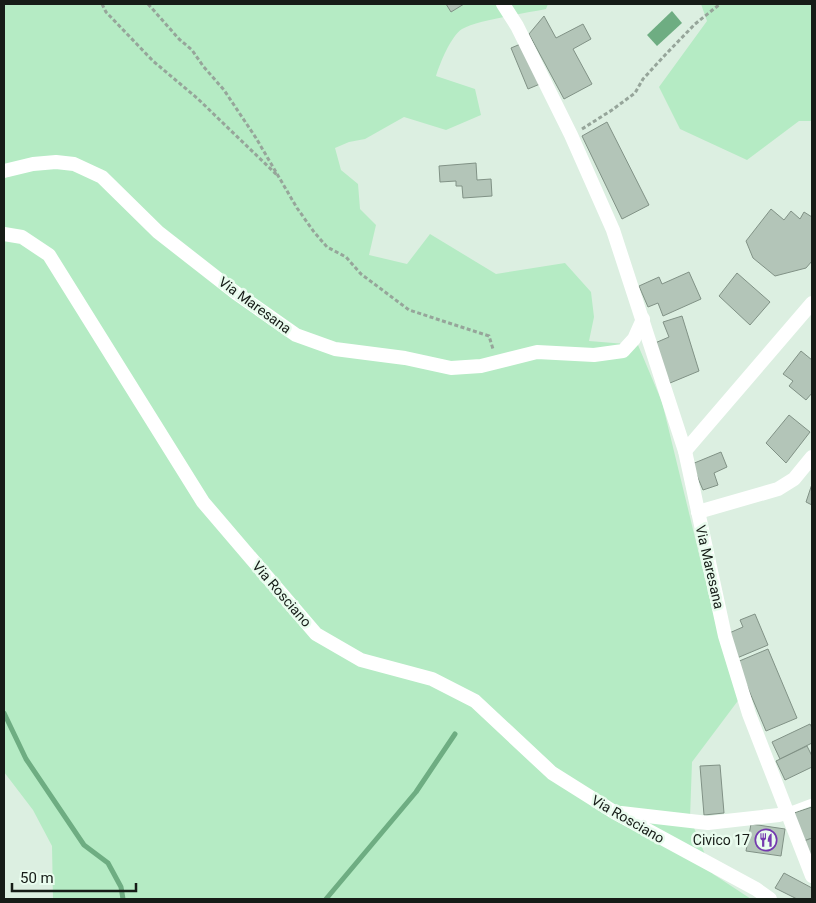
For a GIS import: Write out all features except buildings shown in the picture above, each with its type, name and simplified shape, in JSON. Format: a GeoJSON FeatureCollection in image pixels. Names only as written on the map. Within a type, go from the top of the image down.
{"type":"FeatureCollection","features":[{"type":"Feature","properties":{"kind":"street","name":"Via Maresana"},"geometry":{"type":"LineString","coordinates":[[503,4],[571,135],[613,230],[685,451],[728,645],[749,714],[812,876]]}},
{"type":"Feature","properties":{"kind":"street","name":"Via Maresana"},"geometry":{"type":"LineString","coordinates":[[4,171],[33,164],[56,162],[74,164],[102,177],[158,232],[236,293],[296,335],[335,349],[405,358],[451,368],[481,366],[537,352],[594,355],[623,351],[634,339],[643,319]]}},
{"type":"Feature","properties":{"kind":"street","name":"Via Rosciano"},"geometry":{"type":"LineString","coordinates":[[4,234],[22,238],[49,255],[203,502],[316,634],[361,660],[432,679],[475,701],[552,774],[614,812],[756,889],[770,899]]}},
{"type":"Feature","properties":{"kind":"street"},"geometry":{"type":"LineString","coordinates":[[685,451],[812,303]]}},
{"type":"Feature","properties":{"kind":"street"},"geometry":{"type":"LineString","coordinates":[[698,512],[778,489],[794,479],[812,457]]}},
{"type":"Feature","properties":{"kind":"street"},"geometry":{"type":"LineString","coordinates":[[614,812],[708,822],[779,815],[788,811]]}},
{"type":"Feature","properties":{"kind":"lane"},"geometry":{"type":"LineString","coordinates":[[788,811],[812,802]]}},
{"type":"Feature","properties":{"kind":"path"},"geometry":{"type":"LineString","coordinates":[[102,4],[106,12],[153,61],[197,98],[280,179]]}},
{"type":"Feature","properties":{"kind":"path"},"geometry":{"type":"LineString","coordinates":[[148,4],[179,39],[192,50],[224,90],[256,138],[297,208],[327,247],[346,257],[361,274],[409,310],[489,336],[493,349],[481,366]]}},
{"type":"Feature","properties":{"kind":"path"},"geometry":{"type":"LineString","coordinates":[[571,135],[592,124],[634,92],[643,79],[695,24],[720,4]]}},
{"type":"Feature","properties":{"kind":"shaded area"},"geometry":{"type":"Polygon","coordinates":[[[4,4],[548,4],[546,9],[469,26],[462,29],[454,37],[443,57],[436,76],[475,89],[481,115],[446,130],[404,117],[365,139],[349,142],[335,148],[341,170],[358,184],[360,209],[376,225],[369,255],[407,264],[430,234],[496,274],[565,263],[591,292],[594,317],[589,341],[638,345],[662,402],[717,628],[740,698],[692,762],[690,818],[713,874],[751,899],[53,899],[52,846],[33,810],[4,772],[4,4]]]}},
{"type":"Feature","properties":{"kind":"shaded area"},"geometry":{"type":"Polygon","coordinates":[[[701,4],[812,4],[812,121],[799,121],[747,160],[680,129],[659,87],[707,21],[701,4]]]}},
{"type":"Feature","properties":{"kind":"shaded area"},"geometry":{"type":"Polygon","coordinates":[[[672,11],[682,23],[657,46],[647,35],[672,11]]]}},
{"type":"Feature","properties":{"kind":"waterway"},"geometry":{"type":"LineString","coordinates":[[4,713],[26,759],[84,845],[108,863],[121,887],[123,899]]}},
{"type":"Feature","properties":{"kind":"waterway"},"geometry":{"type":"LineString","coordinates":[[326,899],[416,792],[455,734]]}},
{"type":"Feature","properties":{"kind":"place","name":"Civico 17"},"geometry":{"type":"Point","coordinates":[766,840]}}]}
